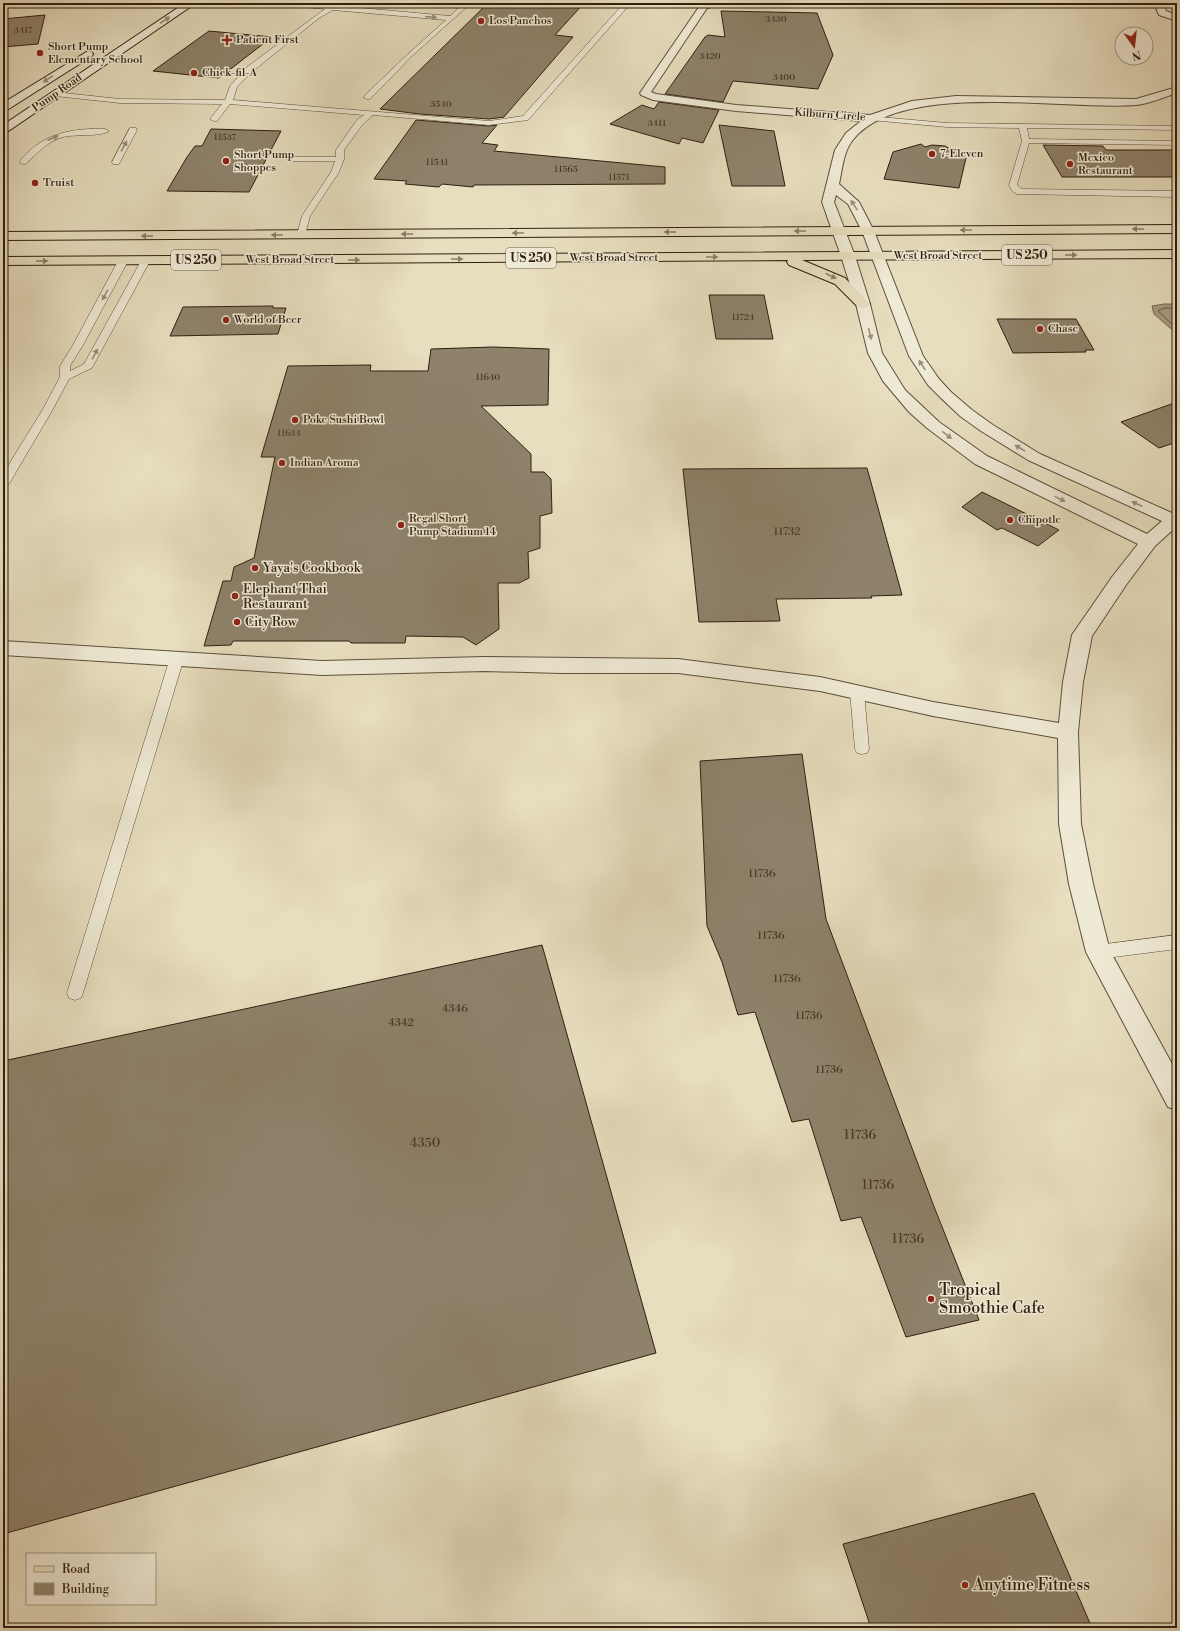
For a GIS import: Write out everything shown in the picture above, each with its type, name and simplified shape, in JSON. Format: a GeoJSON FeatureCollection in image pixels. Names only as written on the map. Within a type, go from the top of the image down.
{"type":"FeatureCollection","features":[{"type":"Feature","properties":{"kind":"main road","name":"West Broad Street"},"geometry":{"type":"LineString","coordinates":[[3,236],[1177,229]]}},
{"type":"Feature","properties":{"kind":"main road","name":"West Broad Street"},"geometry":{"type":"LineString","coordinates":[[3,261],[1177,254]]}},
{"type":"Feature","properties":{"kind":"main road"},"geometry":{"type":"LineString","coordinates":[[782,257],[840,281],[863,304]]}},
{"type":"Feature","properties":{"kind":"street","name":"Pump Road"},"geometry":{"type":"LineString","coordinates":[[3,130],[191,3]]}},
{"type":"Feature","properties":{"kind":"street","name":"Kilburn Circle"},"geometry":{"type":"LineString","coordinates":[[715,3],[704,6],[645,93],[653,97],[736,108],[871,118],[912,104],[945,104],[955,101],[956,99],[1137,102],[1177,90]]}},
{"type":"Feature","properties":{"kind":"street"},"geometry":{"type":"LineString","coordinates":[[973,3],[1011,3]]}},
{"type":"Feature","properties":{"kind":"street"},"geometry":{"type":"LineString","coordinates":[[1159,3],[1162,13],[1177,18]]}},
{"type":"Feature","properties":{"kind":"street","name":"Pump Road"},"geometry":{"type":"LineString","coordinates":[[3,108],[94,50]]}},
{"type":"Feature","properties":{"kind":"street"},"geometry":{"type":"LineString","coordinates":[[871,118],[849,135],[844,142],[828,202],[848,256],[863,304],[875,353],[900,394],[933,425],[981,460],[1149,542]]}},
{"type":"Feature","properties":{"kind":"street"},"geometry":{"type":"LineString","coordinates":[[833,186],[853,202],[868,231],[916,356],[933,382],[951,400],[987,428],[1034,457],[1175,518],[1149,542],[1119,581],[1082,635],[1073,682],[1068,732],[1070,824],[1081,884],[1098,952],[1177,1098]]}},
{"type":"Feature","properties":{"kind":"street"},"geometry":{"type":"LineString","coordinates":[[3,648],[322,668],[485,664],[561,666],[678,666],[820,684],[933,709],[1068,732]]}},
{"type":"Feature","properties":{"kind":"lane"},"geometry":{"type":"LineString","coordinates":[[281,3],[336,5],[451,18]]}},
{"type":"Feature","properties":{"kind":"lane"},"geometry":{"type":"LineString","coordinates":[[367,97],[410,55],[468,3]]}},
{"type":"Feature","properties":{"kind":"lane"},"geometry":{"type":"LineString","coordinates":[[55,94],[120,101],[227,102],[489,123],[525,118],[628,3]]}},
{"type":"Feature","properties":{"kind":"lane"},"geometry":{"type":"LineString","coordinates":[[214,119],[227,102],[234,86],[250,69],[317,17],[336,5]]}},
{"type":"Feature","properties":{"kind":"lane"},"geometry":{"type":"LineString","coordinates":[[451,10],[459,11]]}},
{"type":"Feature","properties":{"kind":"lane"},"geometry":{"type":"LineString","coordinates":[[301,235],[306,216],[335,172],[340,159],[340,150],[360,122],[370,113]]}},
{"type":"Feature","properties":{"kind":"lane"},"geometry":{"type":"LineString","coordinates":[[871,118],[947,125],[1177,128]]}},
{"type":"Feature","properties":{"kind":"lane"},"geometry":{"type":"LineString","coordinates":[[1022,126],[1026,141],[1014,185],[1020,192],[1177,194]]}},
{"type":"Feature","properties":{"kind":"lane"},"geometry":{"type":"LineString","coordinates":[[116,162],[130,130]]}},
{"type":"Feature","properties":{"kind":"lane"},"geometry":{"type":"LineString","coordinates":[[23,162],[38,146],[54,136],[77,131],[105,131]]}},
{"type":"Feature","properties":{"kind":"lane"},"geometry":{"type":"LineString","coordinates":[[1026,141],[1177,143]]}},
{"type":"Feature","properties":{"kind":"lane"},"geometry":{"type":"LineString","coordinates":[[290,159],[340,159]]}},
{"type":"Feature","properties":{"kind":"lane"},"geometry":{"type":"LineString","coordinates":[[3,484],[48,409],[65,377],[65,366],[78,345],[123,261]]}},
{"type":"Feature","properties":{"kind":"lane"},"geometry":{"type":"LineString","coordinates":[[65,377],[88,366],[145,261]]}},
{"type":"Feature","properties":{"kind":"lane"},"geometry":{"type":"LineString","coordinates":[[75,992],[177,658]]}},
{"type":"Feature","properties":{"kind":"lane"},"geometry":{"type":"LineString","coordinates":[[857,692],[862,749]]}},
{"type":"Feature","properties":{"kind":"lane"},"geometry":{"type":"LineString","coordinates":[[1098,952],[1177,942]]}},
{"type":"Feature","properties":{"kind":"water"},"geometry":{"type":"Polygon","coordinates":[[[1177,304],[1177,334],[1154,314],[1152,306],[1177,304]]]}},
{"type":"Feature","properties":{"kind":"building"},"geometry":{"type":"Polygon","coordinates":[[[488,3],[584,3],[555,35],[573,37],[504,117],[489,119],[420,114],[380,109],[488,3]]]}},
{"type":"Feature","properties":{"kind":"building"},"geometry":{"type":"Polygon","coordinates":[[[721,11],[817,13],[833,55],[818,89],[733,81],[723,102],[665,94],[705,37],[708,35],[725,37],[721,11]]]}},
{"type":"Feature","properties":{"kind":"building"},"geometry":{"type":"Polygon","coordinates":[[[45,15],[38,44],[3,47],[3,19],[45,15]]]}},
{"type":"Feature","properties":{"kind":"building"},"geometry":{"type":"Polygon","coordinates":[[[209,31],[272,37],[219,78],[153,71],[209,31]]]}},
{"type":"Feature","properties":{"kind":"building"},"geometry":{"type":"Polygon","coordinates":[[[659,102],[719,110],[703,143],[682,138],[679,144],[610,124],[642,105],[654,109],[659,102]]]}},
{"type":"Feature","properties":{"kind":"building"},"geometry":{"type":"Polygon","coordinates":[[[416,120],[489,126],[497,125],[482,143],[498,145],[494,151],[665,167],[665,184],[474,185],[473,187],[442,184],[439,187],[405,184],[407,181],[374,179],[416,120]]]}},
{"type":"Feature","properties":{"kind":"building"},"geometry":{"type":"Polygon","coordinates":[[[719,125],[774,131],[785,186],[732,186],[719,125]]]}},
{"type":"Feature","properties":{"kind":"building","name":"Short Pump Shoppes"},"geometry":{"type":"Polygon","coordinates":[[[211,129],[281,131],[249,192],[167,191],[187,157],[195,146],[202,146],[211,129]]]}},
{"type":"Feature","properties":{"kind":"building"},"geometry":{"type":"Polygon","coordinates":[[[921,144],[925,147],[932,145],[945,146],[966,158],[959,188],[884,179],[893,152],[921,144]]]}},
{"type":"Feature","properties":{"kind":"building"},"geometry":{"type":"Polygon","coordinates":[[[1043,145],[1103,146],[1106,150],[1177,150],[1177,177],[1062,177],[1043,145]]]}},
{"type":"Feature","properties":{"kind":"building"},"geometry":{"type":"Polygon","coordinates":[[[709,295],[764,295],[773,339],[716,339],[709,295]]]}},
{"type":"Feature","properties":{"kind":"building","name":"World of Beer"},"geometry":{"type":"Polygon","coordinates":[[[273,306],[273,308],[286,308],[278,334],[170,336],[183,307],[273,306]]]}},
{"type":"Feature","properties":{"kind":"building","name":"Chase"},"geometry":{"type":"Polygon","coordinates":[[[997,319],[1076,319],[1094,350],[1085,350],[1086,352],[1013,353],[997,319]]]}},
{"type":"Feature","properties":{"kind":"building"},"geometry":{"type":"Polygon","coordinates":[[[493,347],[549,349],[548,405],[481,406],[531,454],[531,472],[544,472],[551,479],[552,513],[540,516],[540,548],[528,552],[529,578],[519,583],[498,583],[499,629],[476,645],[463,637],[406,636],[405,643],[351,643],[349,641],[233,641],[231,645],[204,646],[223,581],[231,581],[234,567],[254,558],[275,457],[261,457],[288,366],[371,365],[370,371],[428,371],[431,349],[493,347]]]}},
{"type":"Feature","properties":{"kind":"building"},"geometry":{"type":"Polygon","coordinates":[[[1177,402],[1177,442],[1159,448],[1121,422],[1177,402]]]}},
{"type":"Feature","properties":{"kind":"building"},"geometry":{"type":"Polygon","coordinates":[[[867,468],[902,595],[871,596],[872,598],[776,599],[780,621],[699,622],[683,469],[867,468]]]}},
{"type":"Feature","properties":{"kind":"building","name":"Chipotle"},"geometry":{"type":"Polygon","coordinates":[[[982,492],[1059,530],[1038,546],[1002,528],[997,530],[962,507],[982,492]]]}},
{"type":"Feature","properties":{"kind":"building"},"geometry":{"type":"Polygon","coordinates":[[[802,754],[826,919],[933,1204],[979,1320],[906,1337],[861,1217],[841,1221],[809,1119],[792,1122],[755,1012],[738,1015],[722,962],[707,926],[700,761],[802,754]]]}},
{"type":"Feature","properties":{"kind":"building"},"geometry":{"type":"Polygon","coordinates":[[[542,945],[656,1353],[3,1534],[3,1061],[542,945]]]}},
{"type":"Feature","properties":{"kind":"building","name":"Anytime Fitness"},"geometry":{"type":"Polygon","coordinates":[[[1034,1493],[1092,1628],[871,1628],[843,1544],[1034,1493]]]}},
{"type":"Feature","properties":{"kind":"place","name":"Los Panchos"},"geometry":{"type":"Point","coordinates":[481,21]}},
{"type":"Feature","properties":{"kind":"place","name":"Patient First"},"geometry":{"type":"Point","coordinates":[227,40]}},
{"type":"Feature","properties":{"kind":"place","name":"Short Pump Elementary School"},"geometry":{"type":"Point","coordinates":[40,53]}},
{"type":"Feature","properties":{"kind":"place","name":"Chick-fil-A"},"geometry":{"type":"Point","coordinates":[194,73]}},
{"type":"Feature","properties":{"kind":"place","name":"7-Eleven"},"geometry":{"type":"Point","coordinates":[932,154]}},
{"type":"Feature","properties":{"kind":"place","name":"Short Pump Shoppes"},"geometry":{"type":"Point","coordinates":[226,161]}},
{"type":"Feature","properties":{"kind":"place","name":"Mexico Restaurant"},"geometry":{"type":"Point","coordinates":[1070,164]}},
{"type":"Feature","properties":{"kind":"place","name":"Truist"},"geometry":{"type":"Point","coordinates":[35,183]}},
{"type":"Feature","properties":{"kind":"place","name":"World of Beer"},"geometry":{"type":"Point","coordinates":[226,320]}},
{"type":"Feature","properties":{"kind":"place","name":"Chase"},"geometry":{"type":"Point","coordinates":[1040,329]}},
{"type":"Feature","properties":{"kind":"place","name":"Poke Sushi Bowl"},"geometry":{"type":"Point","coordinates":[295,420]}},
{"type":"Feature","properties":{"kind":"place","name":"Indian Aroma"},"geometry":{"type":"Point","coordinates":[282,463]}},
{"type":"Feature","properties":{"kind":"place","name":"Chipotle"},"geometry":{"type":"Point","coordinates":[1010,520]}},
{"type":"Feature","properties":{"kind":"place","name":"Regal Short Pump Stadium 14"},"geometry":{"type":"Point","coordinates":[401,525]}},
{"type":"Feature","properties":{"kind":"place","name":"Yaya's Cookbook"},"geometry":{"type":"Point","coordinates":[255,568]}},
{"type":"Feature","properties":{"kind":"place","name":"Elephant Thai Restaurant"},"geometry":{"type":"Point","coordinates":[235,596]}},
{"type":"Feature","properties":{"kind":"place","name":"City Row"},"geometry":{"type":"Point","coordinates":[237,622]}},
{"type":"Feature","properties":{"kind":"place","name":"Tropical Smoothie Cafe"},"geometry":{"type":"Point","coordinates":[931,1299]}},
{"type":"Feature","properties":{"kind":"place","name":"Anytime Fitness"},"geometry":{"type":"Point","coordinates":[965,1585]}}]}
